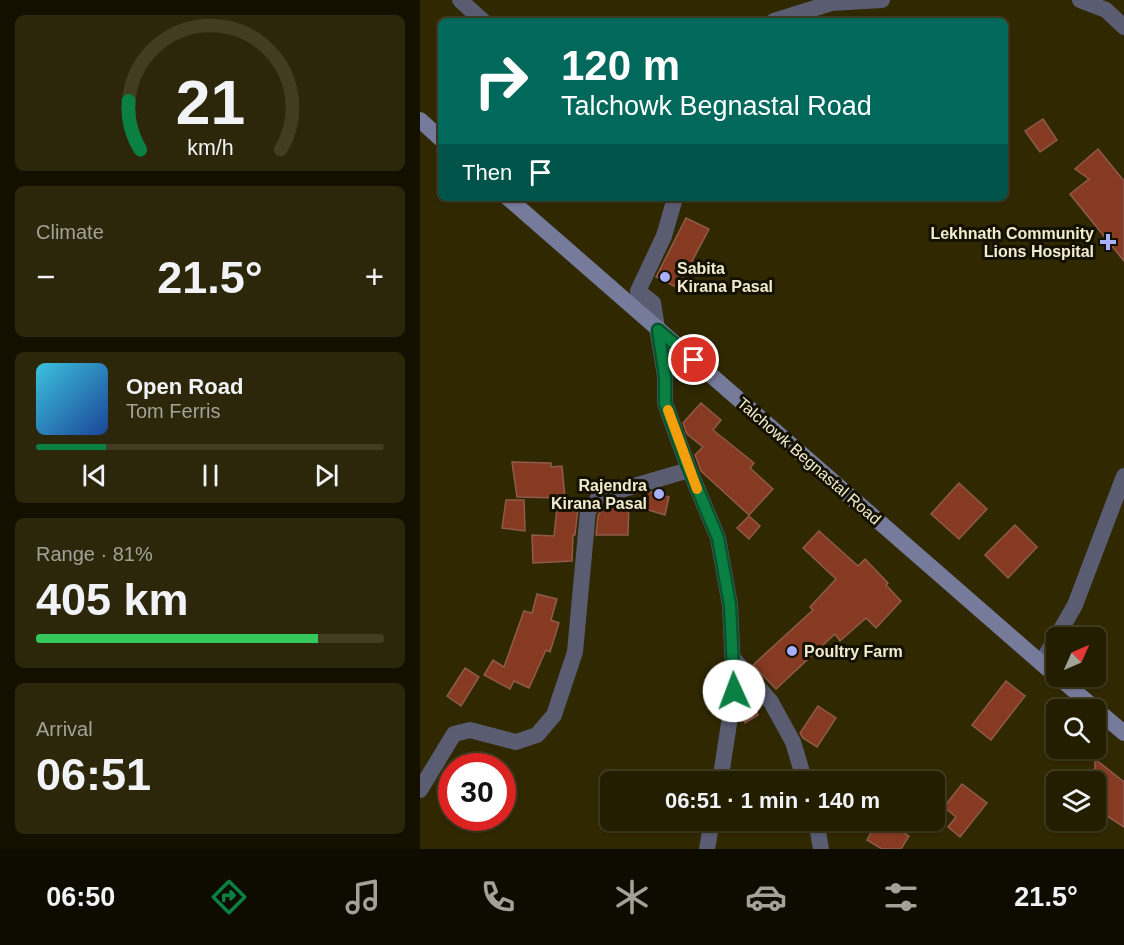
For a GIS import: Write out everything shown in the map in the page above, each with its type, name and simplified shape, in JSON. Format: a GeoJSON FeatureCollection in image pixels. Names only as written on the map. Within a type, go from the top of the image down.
{"type":"FeatureCollection","features":[{"type":"Feature","properties":{"kind":"main road"},"geometry":{"type":"LineString","coordinates":[[420,120],[438,131]]}},
{"type":"Feature","properties":{"kind":"main road","name":"Talchowk Begnastal Road"},"geometry":{"type":"LineString","coordinates":[[511,201],[1046,667]]}},
{"type":"Feature","properties":{"kind":"main road","name":"Talchowk Begnastal Road"},"geometry":{"type":"LineString","coordinates":[[1070,687],[1124,733]]}},
{"type":"Feature","properties":{"kind":"street"},"geometry":{"type":"LineString","coordinates":[[460,0],[480,18]]}},
{"type":"Feature","properties":{"kind":"street"},"geometry":{"type":"LineString","coordinates":[[784,18],[831,3],[882,0]]}},
{"type":"Feature","properties":{"kind":"street"},"geometry":{"type":"LineString","coordinates":[[1080,0],[1106,10],[1124,27]]}},
{"type":"Feature","properties":{"kind":"street"},"geometry":{"type":"LineString","coordinates":[[674,201],[664,236],[639,291],[653,303],[665,376],[665,403],[689,470],[718,538],[730,605],[734,691],[722,771]]}},
{"type":"Feature","properties":{"kind":"street"},"geometry":{"type":"LineString","coordinates":[[420,790],[454,734],[470,730],[516,742],[537,735],[554,715],[575,652],[588,511],[600,496],[689,470]]}},
{"type":"Feature","properties":{"kind":"street"},"geometry":{"type":"LineString","coordinates":[[1062,627],[1075,605],[1124,476]]}},
{"type":"Feature","properties":{"kind":"street"},"geometry":{"type":"LineString","coordinates":[[1041,663],[1046,655]]}},
{"type":"Feature","properties":{"kind":"street"},"geometry":{"type":"LineString","coordinates":[[733,658],[771,702],[793,742],[802,771]]}},
{"type":"Feature","properties":{"kind":"street"},"geometry":{"type":"LineString","coordinates":[[707,849],[710,831]]}},
{"type":"Feature","properties":{"kind":"street"},"geometry":{"type":"LineString","coordinates":[[818,831],[821,849]]}},
{"type":"Feature","properties":{"kind":"building"},"geometry":{"type":"Polygon","coordinates":[[[1043,119],[1057,140],[1040,152],[1025,131],[1043,119]]]}},
{"type":"Feature","properties":{"kind":"building","name":"Lekhnath Community Lions Hospital"},"geometry":{"type":"Polygon","coordinates":[[[1098,149],[1124,181],[1124,261],[1070,194],[1089,179],[1075,169],[1098,149]]]}},
{"type":"Feature","properties":{"kind":"building"},"geometry":{"type":"Polygon","coordinates":[[[686,218],[709,229],[678,288],[656,277],[686,218]]]}},
{"type":"Feature","properties":{"kind":"building"},"geometry":{"type":"Polygon","coordinates":[[[701,403],[721,420],[713,430],[754,463],[750,468],[773,489],[749,515],[701,471],[695,455],[703,447],[687,434],[683,423],[701,403]]]}},
{"type":"Feature","properties":{"kind":"building"},"geometry":{"type":"Polygon","coordinates":[[[512,462],[551,463],[551,467],[562,466],[565,498],[517,497],[512,462]]]}},
{"type":"Feature","properties":{"kind":"building"},"geometry":{"type":"Polygon","coordinates":[[[959,483],[987,509],[959,539],[931,514],[959,483]]]}},
{"type":"Feature","properties":{"kind":"building"},"geometry":{"type":"Polygon","coordinates":[[[652,492],[669,497],[665,515],[642,508],[647,493],[652,492]]]}},
{"type":"Feature","properties":{"kind":"building"},"geometry":{"type":"Polygon","coordinates":[[[506,500],[524,500],[525,531],[502,528],[506,500]]]}},
{"type":"Feature","properties":{"kind":"building"},"geometry":{"type":"Polygon","coordinates":[[[629,503],[628,535],[596,535],[598,515],[606,505],[629,503]]]}},
{"type":"Feature","properties":{"kind":"building"},"geometry":{"type":"Polygon","coordinates":[[[557,507],[578,508],[575,535],[573,535],[572,561],[533,563],[532,535],[554,536],[557,507]]]}},
{"type":"Feature","properties":{"kind":"building"},"geometry":{"type":"Polygon","coordinates":[[[749,516],[760,526],[749,539],[737,528],[749,516]]]}},
{"type":"Feature","properties":{"kind":"building"},"geometry":{"type":"Polygon","coordinates":[[[1015,525],[1037,547],[1008,578],[985,555],[1015,525]]]}},
{"type":"Feature","properties":{"kind":"building"},"geometry":{"type":"Polygon","coordinates":[[[819,531],[858,566],[865,559],[888,583],[886,585],[901,601],[876,628],[866,618],[840,641],[835,634],[776,689],[753,665],[813,610],[810,607],[836,579],[803,548],[819,531]]]}},
{"type":"Feature","properties":{"kind":"building"},"geometry":{"type":"Polygon","coordinates":[[[537,594],[557,599],[551,620],[559,623],[550,652],[546,650],[529,688],[514,681],[510,689],[484,675],[493,660],[504,667],[524,611],[532,613],[537,594]]]}},
{"type":"Feature","properties":{"kind":"building"},"geometry":{"type":"Polygon","coordinates":[[[465,668],[479,677],[461,706],[447,696],[465,668]]]}},
{"type":"Feature","properties":{"kind":"building"},"geometry":{"type":"Polygon","coordinates":[[[1006,681],[1025,696],[991,740],[972,725],[1006,681]]]}},
{"type":"Feature","properties":{"kind":"building"},"geometry":{"type":"Polygon","coordinates":[[[749,699],[758,715],[745,723],[741,715],[743,702],[749,699]]]}},
{"type":"Feature","properties":{"kind":"building"},"geometry":{"type":"Polygon","coordinates":[[[818,706],[836,718],[817,747],[803,738],[800,733],[818,706]]]}},
{"type":"Feature","properties":{"kind":"building"},"geometry":{"type":"Polygon","coordinates":[[[1095,759],[1124,782],[1124,827],[1106,815],[1106,771],[1093,771],[1095,759]]]}},
{"type":"Feature","properties":{"kind":"building"},"geometry":{"type":"Polygon","coordinates":[[[962,784],[987,803],[960,837],[948,827],[956,817],[945,806],[962,784]]]}},
{"type":"Feature","properties":{"kind":"building"},"geometry":{"type":"Polygon","coordinates":[[[872,831],[901,831],[909,836],[901,849],[882,849],[867,840],[872,831]]]}},
{"type":"Feature","properties":{"kind":"slow traffic"},"geometry":{"type":"LineString","coordinates":[[668,410],[697,489]]}},
{"type":"Feature","properties":{"kind":"place","name":"Lekhnath Community Lions Hospital"},"geometry":{"type":"Point","coordinates":[1108,242]}},
{"type":"Feature","properties":{"kind":"place","name":"Sabita Kirana Pasal"},"geometry":{"type":"Point","coordinates":[665,277]}},
{"type":"Feature","properties":{"kind":"place","name":"Rajendra Kirana Pasal"},"geometry":{"type":"Point","coordinates":[659,494]}},
{"type":"Feature","properties":{"kind":"place","name":"Poultry Farm"},"geometry":{"type":"Point","coordinates":[792,651]}},
{"type":"Feature","properties":{"kind":"route"},"geometry":{"type":"LineString","coordinates":[[694,360],[658,330],[665,376],[665,403],[687,464],[718,538],[730,605],[734,691]]}}]}
